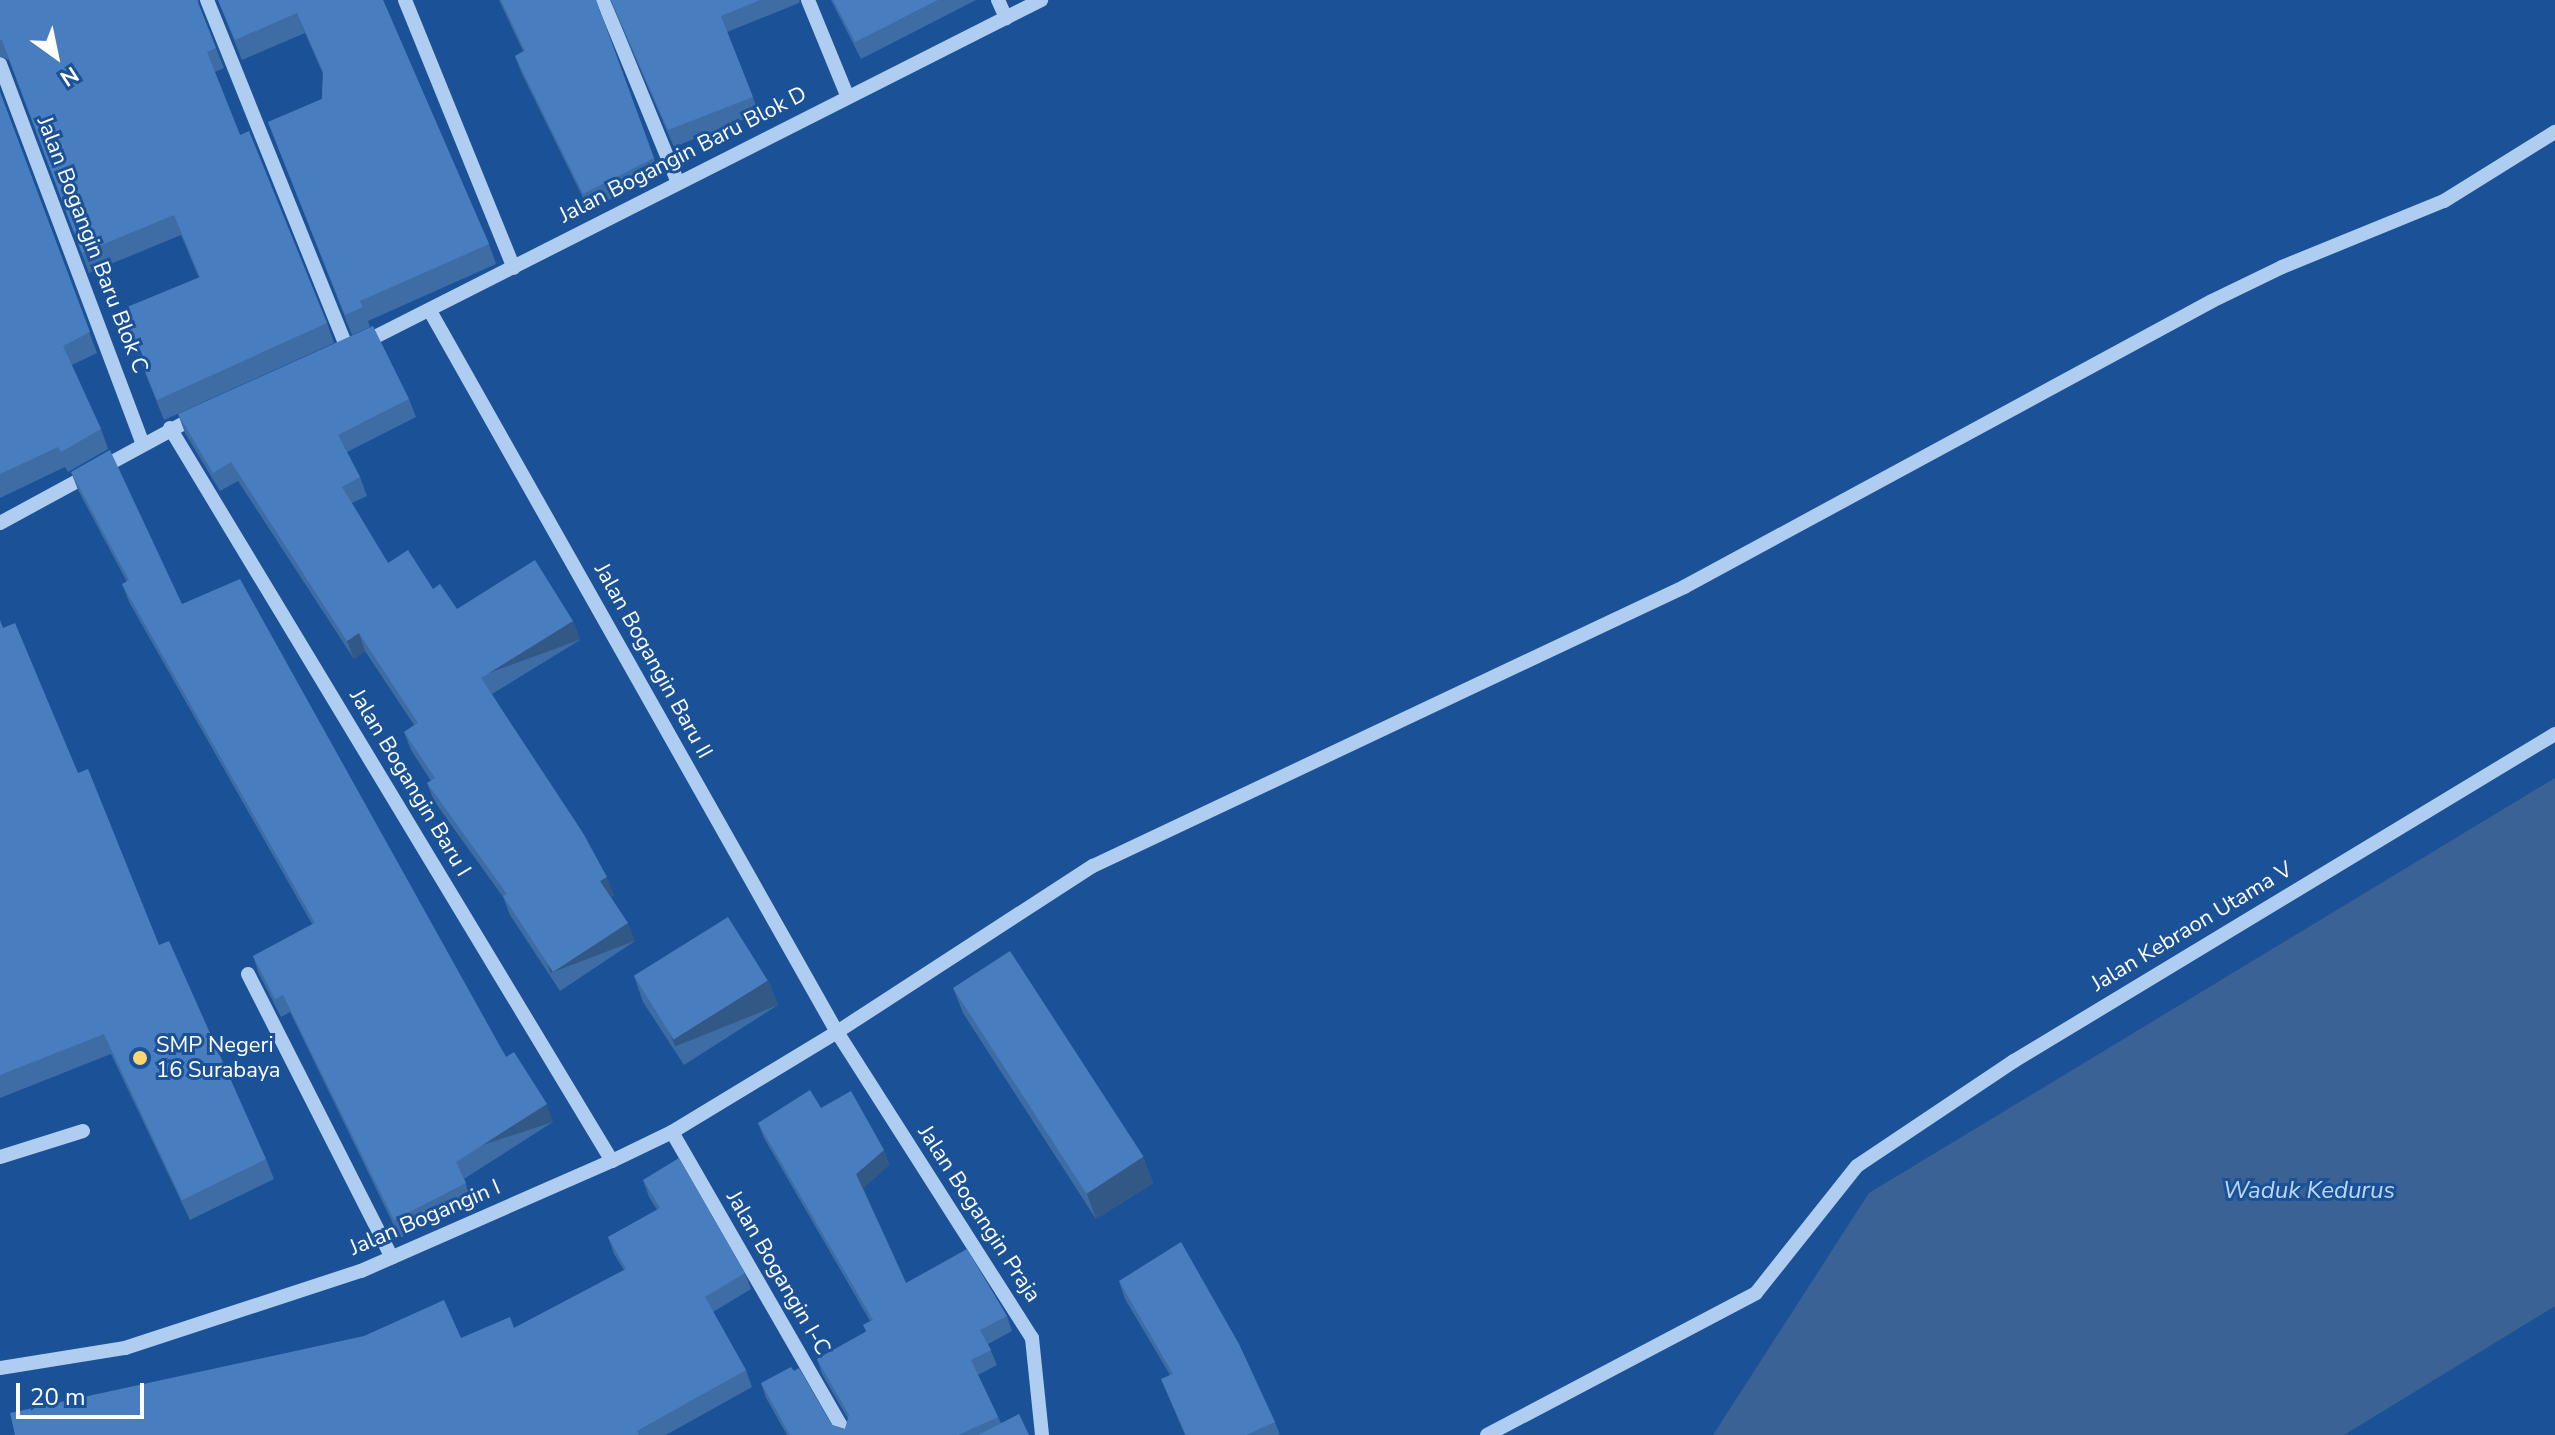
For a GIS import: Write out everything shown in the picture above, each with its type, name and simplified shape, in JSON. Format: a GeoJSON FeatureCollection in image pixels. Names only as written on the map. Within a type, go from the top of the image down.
{"type":"FeatureCollection","features":[{"type":"Feature","properties":{"kind":"street","name":"Jalan Bogangin Baru Blok D"},"geometry":{"type":"LineString","coordinates":[[207,0],[341,354],[514,268],[677,180],[1041,0]]}},
{"type":"Feature","properties":{"kind":"street"},"geometry":{"type":"LineString","coordinates":[[405,0],[514,268]]}},
{"type":"Feature","properties":{"kind":"street"},"geometry":{"type":"LineString","coordinates":[[603,0],[677,180]]}},
{"type":"Feature","properties":{"kind":"street"},"geometry":{"type":"LineString","coordinates":[[808,0],[847,95]]}},
{"type":"Feature","properties":{"kind":"street"},"geometry":{"type":"LineString","coordinates":[[998,0],[1006,18]]}},
{"type":"Feature","properties":{"kind":"street","name":"Jalan Bogangin Baru Blok C"},"geometry":{"type":"LineString","coordinates":[[0,64],[142,441]]}},
{"type":"Feature","properties":{"kind":"street","name":"Jalan Bogangin I"},"geometry":{"type":"LineString","coordinates":[[0,1368],[125,1348],[392,1258],[672,1132],[837,1032],[1093,866],[1684,587],[2212,301],[2282,267],[2444,201],[2555,132]]}},
{"type":"Feature","properties":{"kind":"street","name":"Jalan Bogangin Baru II"},"geometry":{"type":"LineString","coordinates":[[430,311],[837,1032]]}},
{"type":"Feature","properties":{"kind":"street"},"geometry":{"type":"LineString","coordinates":[[0,523],[142,441],[211,410]]}},
{"type":"Feature","properties":{"kind":"street","name":"Jalan Bogangin Baru I"},"geometry":{"type":"LineString","coordinates":[[170,428],[612,1161]]}},
{"type":"Feature","properties":{"kind":"street","name":"Jalan Kebraon Utama V"},"geometry":{"type":"LineString","coordinates":[[1487,1435],[1756,1293],[1857,1166],[2014,1061],[2555,734]]}},
{"type":"Feature","properties":{"kind":"street"},"geometry":{"type":"LineString","coordinates":[[248,974],[392,1258]]}},
{"type":"Feature","properties":{"kind":"street","name":"Jalan Bogangin Praja"},"geometry":{"type":"LineString","coordinates":[[837,1032],[1032,1338],[1042,1435]]}},
{"type":"Feature","properties":{"kind":"street"},"geometry":{"type":"LineString","coordinates":[[0,1157],[83,1131]]}},
{"type":"Feature","properties":{"kind":"street","name":"Jalan Bogangin I-C"},"geometry":{"type":"LineString","coordinates":[[672,1132],[846,1435]]}},
{"type":"Feature","properties":{"kind":"water","name":"Waduk Kedurus"},"geometry":{"type":"Polygon","coordinates":[[[2555,778],[2555,1306],[2344,1435],[1713,1435],[1869,1193],[2555,778]]]}},
{"type":"Feature","properties":{"kind":"building"},"geometry":{"type":"Polygon","coordinates":[[[0,0],[197,0],[216,48],[207,52],[240,135],[249,131],[327,323],[157,400],[120,310],[200,277],[174,215],[82,253],[0,40],[0,0]]]}},
{"type":"Feature","properties":{"kind":"building"},"geometry":{"type":"Polygon","coordinates":[[[218,0],[383,0],[489,244],[360,301],[363,307],[345,315],[268,122],[322,99],[323,71],[297,13],[235,40],[218,0]]]}},
{"type":"Feature","properties":{"kind":"building"},"geometry":{"type":"Polygon","coordinates":[[[501,0],[596,0],[654,158],[583,194],[515,56],[525,51],[501,0]]]}},
{"type":"Feature","properties":{"kind":"building"},"geometry":{"type":"Polygon","coordinates":[[[611,0],[760,0],[721,16],[753,97],[668,130],[611,0]]]}},
{"type":"Feature","properties":{"kind":"building"},"geometry":{"type":"Polygon","coordinates":[[[833,0],[938,0],[855,42],[833,0]]]}},
{"type":"Feature","properties":{"kind":"building"},"geometry":{"type":"Polygon","coordinates":[[[0,92],[90,332],[63,346],[101,429],[61,452],[58,447],[0,474],[0,92]]]}},
{"type":"Feature","properties":{"kind":"building"},"geometry":{"type":"Polygon","coordinates":[[[373,326],[409,399],[338,435],[360,477],[342,487],[388,563],[408,550],[433,589],[440,584],[457,609],[535,560],[573,621],[481,678],[583,833],[607,877],[600,881],[628,923],[553,972],[503,896],[507,894],[427,783],[435,778],[404,732],[418,723],[359,633],[347,641],[231,462],[213,473],[178,414],[373,326]]]}},
{"type":"Feature","properties":{"kind":"building"},"geometry":{"type":"Polygon","coordinates":[[[110,450],[182,604],[240,579],[506,1057],[514,1052],[547,1104],[456,1162],[466,1183],[394,1220],[283,995],[275,999],[253,956],[315,923],[122,584],[129,580],[71,472],[110,450]]]}},
{"type":"Feature","properties":{"kind":"building"},"geometry":{"type":"Polygon","coordinates":[[[0,621],[3,628],[15,623],[78,773],[88,769],[159,945],[169,941],[266,1159],[182,1200],[104,1034],[0,1075],[0,621]]]}},
{"type":"Feature","properties":{"kind":"building"},"geometry":{"type":"Polygon","coordinates":[[[728,917],[768,981],[674,1039],[634,976],[728,917]]]}},
{"type":"Feature","properties":{"kind":"building"},"geometry":{"type":"Polygon","coordinates":[[[1010,951],[1143,1156],[1086,1194],[953,988],[1010,951]]]}},
{"type":"Feature","properties":{"kind":"building"},"geometry":{"type":"Polygon","coordinates":[[[810,1090],[821,1108],[851,1091],[884,1150],[856,1174],[906,1283],[967,1249],[1007,1316],[980,1330],[991,1350],[971,1360],[998,1417],[958,1435],[790,1435],[761,1383],[791,1367],[794,1371],[799,1368],[832,1425],[845,1429],[849,1415],[817,1359],[867,1331],[863,1325],[873,1320],[758,1123],[810,1090]]]}},
{"type":"Feature","properties":{"kind":"building"},"geometry":{"type":"Polygon","coordinates":[[[679,1158],[745,1273],[705,1297],[746,1370],[637,1431],[639,1435],[15,1435],[10,1413],[364,1336],[444,1300],[461,1338],[510,1317],[514,1328],[626,1269],[608,1237],[660,1208],[643,1180],[679,1158]]]}},
{"type":"Feature","properties":{"kind":"building"},"geometry":{"type":"Polygon","coordinates":[[[1181,1242],[1239,1344],[1275,1422],[1246,1435],[1186,1435],[1161,1379],[1173,1374],[1119,1281],[1181,1242]]]}},
{"type":"Feature","properties":{"kind":"building"},"geometry":{"type":"Polygon","coordinates":[[[1019,1414],[1029,1435],[978,1435],[1019,1414]]]}},
{"type":"Feature","properties":{"kind":"place","name":"SMP Negeri 16 Surabaya"},"geometry":{"type":"Point","coordinates":[140,1058]}}]}
